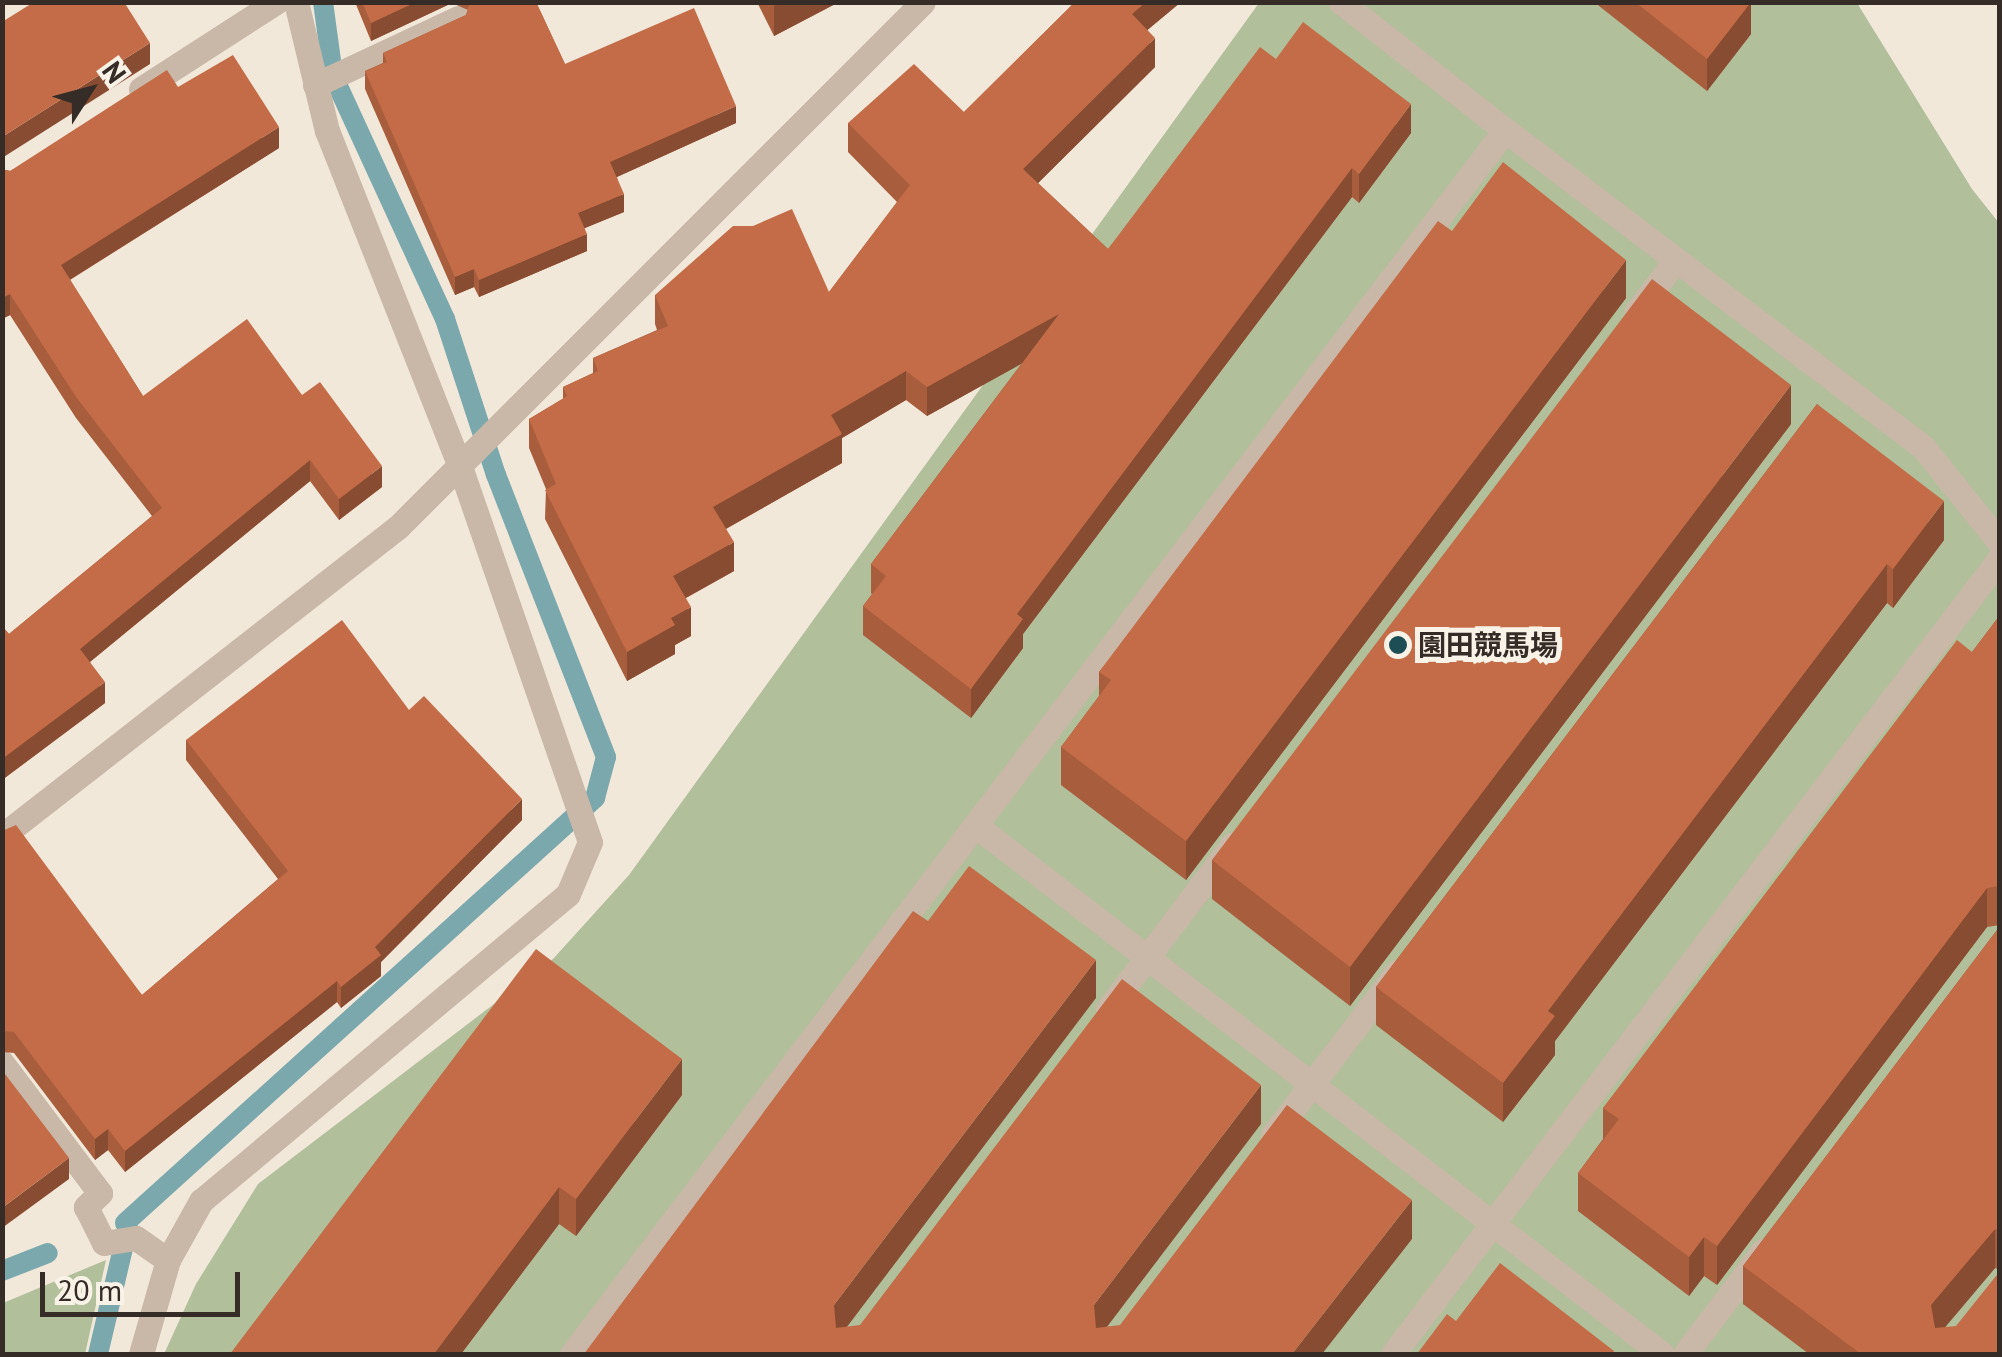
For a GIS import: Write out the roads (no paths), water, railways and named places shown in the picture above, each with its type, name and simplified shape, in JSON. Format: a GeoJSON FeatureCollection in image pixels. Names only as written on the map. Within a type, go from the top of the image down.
{"type":"FeatureCollection","features":[{"type":"Feature","properties":{"kind":"street"},"geometry":{"type":"LineString","coordinates":[[115,106],[276,2]]}},
{"type":"Feature","properties":{"kind":"street"},"geometry":{"type":"LineString","coordinates":[[141,1354],[168,1260],[201,1201],[568,894],[590,842],[459,464],[327,131],[296,2]]}},
{"type":"Feature","properties":{"kind":"street"},"geometry":{"type":"LineString","coordinates":[[2,836],[398,527],[923,2]]}},
{"type":"Feature","properties":{"kind":"street"},"geometry":{"type":"LineString","coordinates":[[1342,2],[1676,260],[1835,392],[1923,447],[2000,543]]}},
{"type":"Feature","properties":{"kind":"street"},"geometry":{"type":"LineString","coordinates":[[316,85],[458,18]]}},
{"type":"Feature","properties":{"kind":"street"},"geometry":{"type":"LineString","coordinates":[[572,1354],[1506,130]]}},
{"type":"Feature","properties":{"kind":"street"},"geometry":{"type":"LineString","coordinates":[[1616,339],[1676,260]]}},
{"type":"Feature","properties":{"kind":"street"},"geometry":{"type":"LineString","coordinates":[[1393,1354],[2000,558]]}},
{"type":"Feature","properties":{"kind":"street"},"geometry":{"type":"LineString","coordinates":[[975,826],[1662,1354]]}},
{"type":"Feature","properties":{"kind":"street"},"geometry":{"type":"LineString","coordinates":[[1087,1037],[1243,831]]}},
{"type":"Feature","properties":{"kind":"street"},"geometry":{"type":"LineString","coordinates":[[1252,1164],[1408,957]]}},
{"type":"Feature","properties":{"kind":"street"},"geometry":{"type":"LineString","coordinates":[[2,1063],[100,1193],[86,1207],[104,1244],[136,1238],[168,1260]]}},
{"type":"Feature","properties":{"kind":"street"},"geometry":{"type":"LineString","coordinates":[[1685,1354],[1778,1231]]}},
{"type":"Feature","properties":{"kind":"waterway"},"geometry":{"type":"LineString","coordinates":[[125,1223],[595,798],[606,757],[496,475],[445,319],[333,75],[323,2]]}},
{"type":"Feature","properties":{"kind":"waterway"},"geometry":{"type":"LineString","coordinates":[[98,1354],[128,1227]]}},
{"type":"Feature","properties":{"kind":"waterway"},"geometry":{"type":"LineString","coordinates":[[2,1271],[48,1253]]}},
{"type":"Feature","properties":{"kind":"place","name":"園田競馬場"},"geometry":{"type":"Point","coordinates":[1398,645]}}]}
